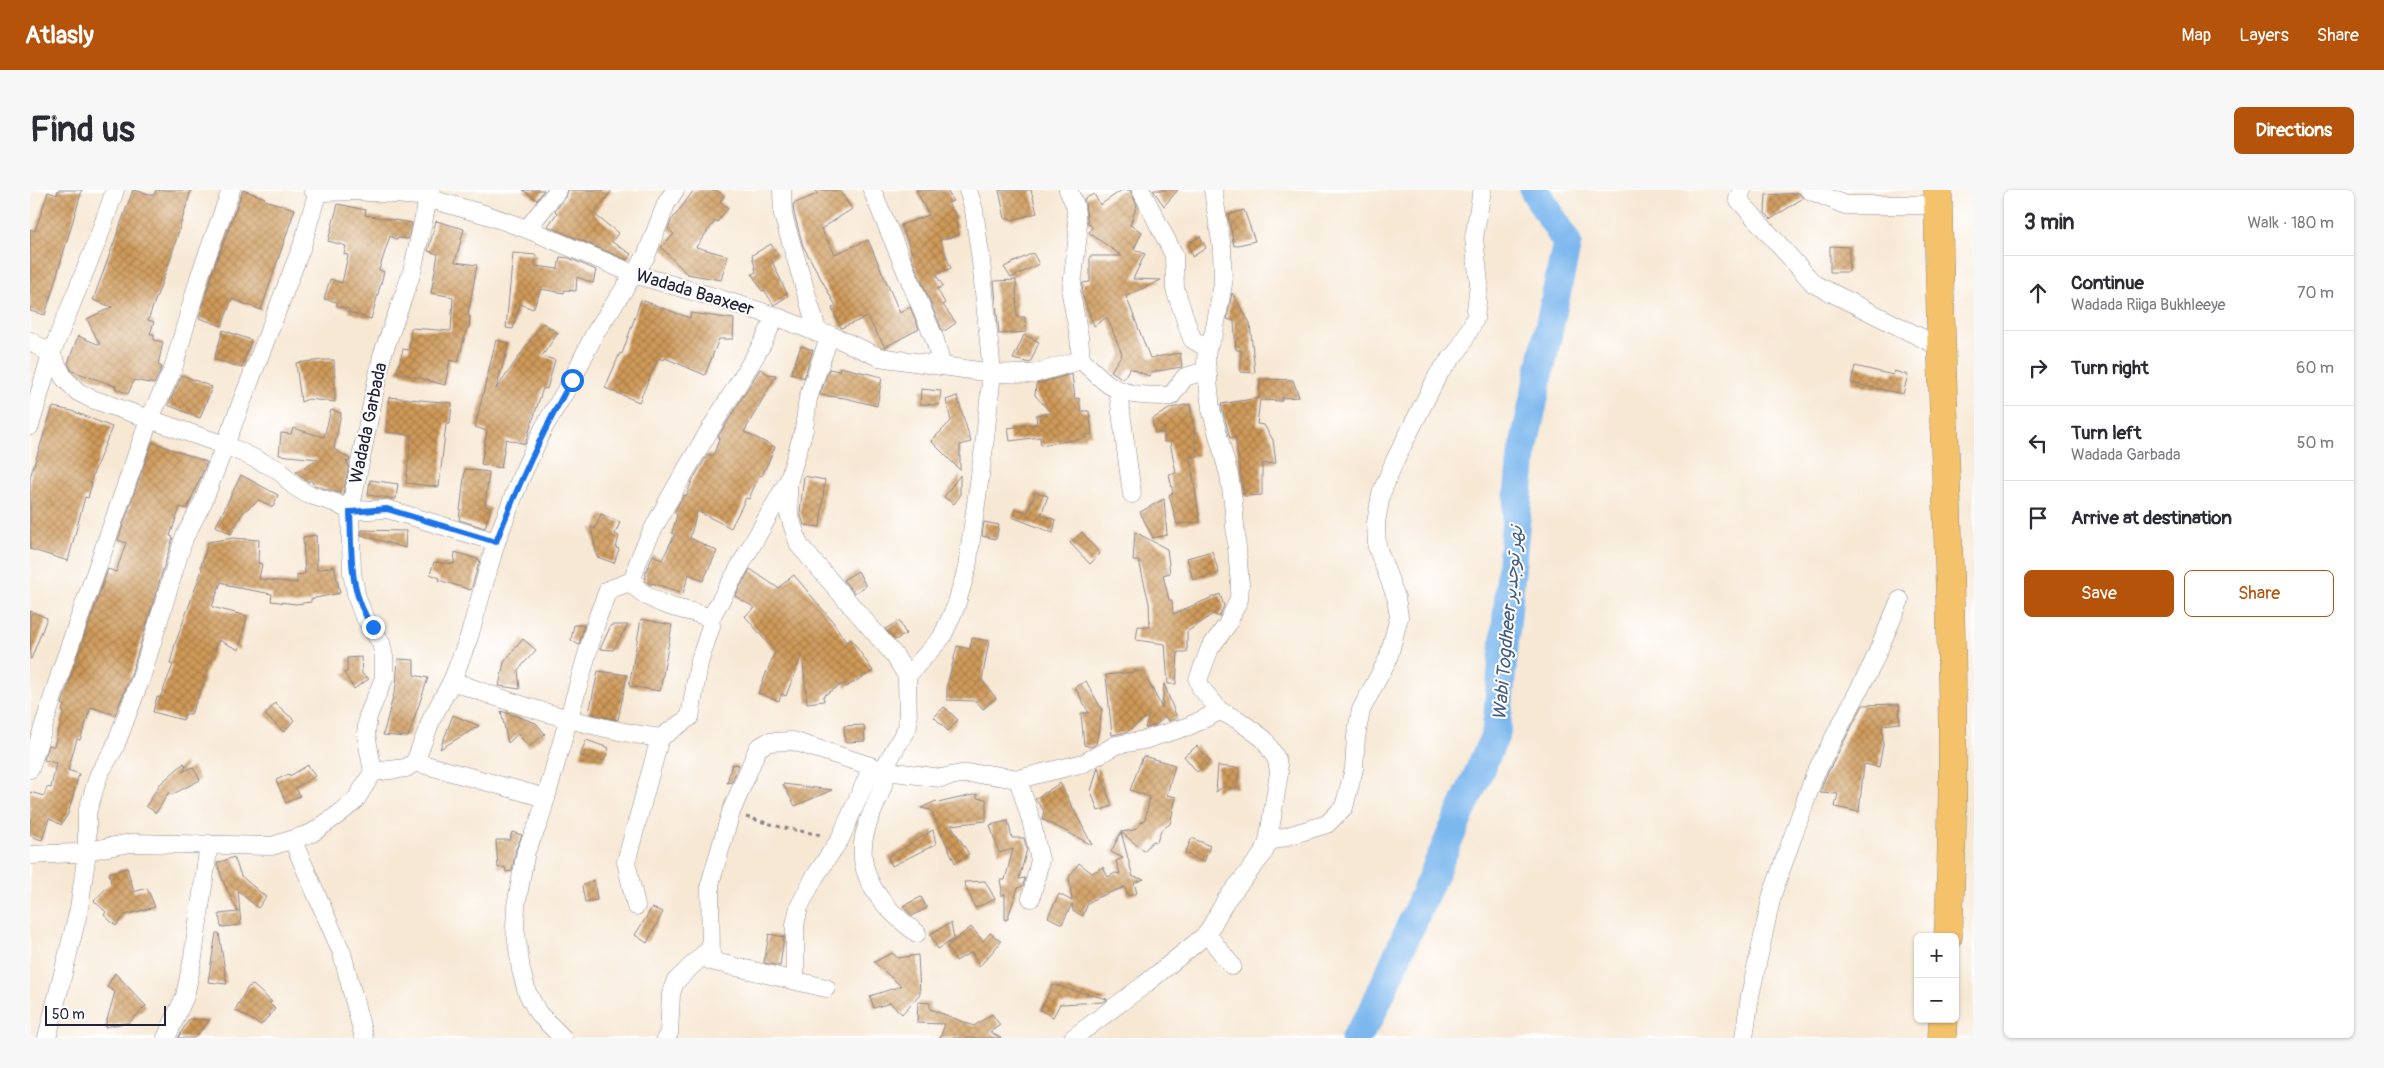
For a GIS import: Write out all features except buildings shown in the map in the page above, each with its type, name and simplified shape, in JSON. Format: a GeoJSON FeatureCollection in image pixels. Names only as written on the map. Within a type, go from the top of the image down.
{"type":"FeatureCollection","features":[{"type":"Feature","properties":{"kind":"highway"},"geometry":{"type":"LineString","coordinates":[[1938,198],[1940,347],[1950,566],[1953,856],[1948,933]]}},
{"type":"Feature","properties":{"kind":"highway"},"geometry":{"type":"LineString","coordinates":[[1942,1038],[1944,1023]]}},
{"type":"Feature","properties":{"kind":"street"},"geometry":{"type":"LineString","coordinates":[[30,426],[51,354],[98,239],[115,190]]}},
{"type":"Feature","properties":{"kind":"street"},"geometry":{"type":"LineString","coordinates":[[30,769],[63,665],[149,420],[173,368],[200,275],[231,190]]}},
{"type":"Feature","properties":{"kind":"street"},"geometry":{"type":"LineString","coordinates":[[46,1038],[79,910],[87,851],[87,813],[99,774],[114,749],[126,719],[141,678],[184,538],[203,502],[302,246],[316,190]]}},
{"type":"Feature","properties":{"kind":"street","name":"Wadada Baaxeer"},"geometry":{"type":"LineString","coordinates":[[316,190],[429,195],[527,229],[634,274],[775,316],[879,357],[992,373],[1033,374],[1081,360]]}},
{"type":"Feature","properties":{"kind":"street"},"geometry":{"type":"LineString","coordinates":[[527,229],[558,190]]}},
{"type":"Feature","properties":{"kind":"street"},"geometry":{"type":"LineString","coordinates":[[30,855],[87,851],[131,843],[272,846],[312,833],[355,801],[373,772],[406,768],[415,762],[432,718],[452,681],[469,637],[496,542],[521,477],[544,427],[572,380],[595,334],[646,256],[666,204],[675,190]]}},
{"type":"Feature","properties":{"kind":"street"},"geometry":{"type":"LineString","coordinates":[[636,906],[626,862],[660,738],[690,718],[699,663],[711,626],[710,619],[788,483],[804,428],[808,398],[824,334],[783,214],[782,190]]}},
{"type":"Feature","properties":{"kind":"street"},"geometry":{"type":"LineString","coordinates":[[872,190],[936,340],[942,366]]}},
{"type":"Feature","properties":{"kind":"street"},"geometry":{"type":"LineString","coordinates":[[907,676],[942,637],[956,606],[967,568],[992,373],[980,253],[974,210],[968,190]]}},
{"type":"Feature","properties":{"kind":"street"},"geometry":{"type":"LineString","coordinates":[[1068,190],[1075,205],[1078,234],[1071,294],[1079,336],[1081,360],[1118,390],[1134,395],[1171,396],[1185,377],[1198,374],[1208,376]]}},
{"type":"Feature","properties":{"kind":"street"},"geometry":{"type":"LineString","coordinates":[[1141,190],[1174,255],[1175,289],[1192,339],[1207,348]]}},
{"type":"Feature","properties":{"kind":"street"},"geometry":{"type":"LineString","coordinates":[[1073,1038],[1144,985],[1207,934],[1226,900],[1254,868],[1268,842],[1279,772],[1277,760],[1264,739],[1238,720],[1220,711],[1200,688],[1198,680],[1210,648],[1227,625],[1239,599],[1240,585],[1233,500],[1229,475],[1211,409],[1208,376],[1207,348],[1214,333],[1223,284],[1222,248],[1212,190]]}},
{"type":"Feature","properties":{"kind":"street"},"geometry":{"type":"LineString","coordinates":[[1268,842],[1327,824],[1344,807],[1354,769],[1356,736],[1361,710],[1388,659],[1399,617],[1396,597],[1377,547],[1376,523],[1381,494],[1395,460],[1439,373],[1460,348],[1475,319],[1479,283],[1474,238],[1482,190]]}},
{"type":"Feature","properties":{"kind":"street"},"geometry":{"type":"LineString","coordinates":[[1809,190],[1845,205],[1938,198]]}},
{"type":"Feature","properties":{"kind":"street"},"geometry":{"type":"LineString","coordinates":[[1736,193],[1814,284],[1940,347]]}},
{"type":"Feature","properties":{"kind":"street","name":"Wadada Garbada"},"geometry":{"type":"LineString","coordinates":[[373,772],[366,734],[368,716],[384,678],[384,657],[381,643],[363,614],[357,598],[352,573],[350,512],[382,356],[412,272],[429,195]]}},
{"type":"Feature","properties":{"kind":"street"},"geometry":{"type":"LineString","coordinates":[[710,619],[699,614],[670,607],[640,592],[632,581],[651,535],[705,437],[759,349],[775,316]]}},
{"type":"Feature","properties":{"kind":"street"},"geometry":{"type":"LineString","coordinates":[[30,341],[51,354],[59,372],[78,392],[149,420],[225,446],[279,470],[294,486],[307,494],[336,503],[350,512],[387,509],[496,542]]}},
{"type":"Feature","properties":{"kind":"street"},"geometry":{"type":"LineString","coordinates":[[1118,390],[1132,494]]}},
{"type":"Feature","properties":{"kind":"street"},"geometry":{"type":"LineString","coordinates":[[788,483],[789,514],[799,544],[895,656],[907,676],[908,726],[840,839],[814,878],[799,907],[794,925],[795,980]]}},
{"type":"Feature","properties":{"kind":"street"},"geometry":{"type":"LineString","coordinates":[[564,1038],[538,1012],[527,992],[520,970],[515,927],[516,906],[526,851],[539,822],[598,616],[608,590],[632,581]]}},
{"type":"Feature","properties":{"kind":"street"},"geometry":{"type":"LineString","coordinates":[[1750,1037],[1750,996],[1772,895],[1815,774],[1872,665],[1900,600]]}},
{"type":"Feature","properties":{"kind":"street"},"geometry":{"type":"LineString","coordinates":[[452,681],[505,701],[618,732],[660,738]]}},
{"type":"Feature","properties":{"kind":"street"},"geometry":{"type":"LineString","coordinates":[[826,988],[711,960],[709,949],[710,884],[731,812],[758,748],[768,742],[793,741],[881,769],[941,778],[960,774],[986,774],[1018,779],[1084,763],[1116,745],[1144,740],[1189,726],[1220,711]]}},
{"type":"Feature","properties":{"kind":"street"},"geometry":{"type":"LineString","coordinates":[[415,762],[546,798]]}},
{"type":"Feature","properties":{"kind":"street"},"geometry":{"type":"LineString","coordinates":[[881,769],[884,786],[866,828],[862,844],[864,868],[870,884],[889,911],[917,932]]}},
{"type":"Feature","properties":{"kind":"street"},"geometry":{"type":"LineString","coordinates":[[1018,779],[1032,820],[1040,860],[1030,898]]}},
{"type":"Feature","properties":{"kind":"street"},"geometry":{"type":"LineString","coordinates":[[293,840],[342,953],[364,1038]]}},
{"type":"Feature","properties":{"kind":"street"},"geometry":{"type":"LineString","coordinates":[[166,1038],[184,996],[193,957],[209,844]]}},
{"type":"Feature","properties":{"kind":"street"},"geometry":{"type":"LineString","coordinates":[[1207,934],[1232,966]]}},
{"type":"Feature","properties":{"kind":"street"},"geometry":{"type":"LineString","coordinates":[[666,1038],[669,1032],[671,994],[675,982],[709,949]]}},
{"type":"Feature","properties":{"kind":"path"},"geometry":{"type":"LineString","coordinates":[[731,812],[784,828],[840,839]]}},
{"type":"Feature","properties":{"kind":"waterway","name":"Wabi Togdheer نهر توجدير"},"geometry":{"type":"LineString","coordinates":[[1355,1038],[1371,1015],[1496,733],[1522,455],[1567,243],[1534,190]]}},
{"type":"Feature","properties":{"kind":"route"},"geometry":{"type":"LineString","coordinates":[[373,627],[363,614],[357,598],[352,573],[350,512],[377,508],[387,509],[496,542],[521,477],[544,427],[572,380]]}}]}
